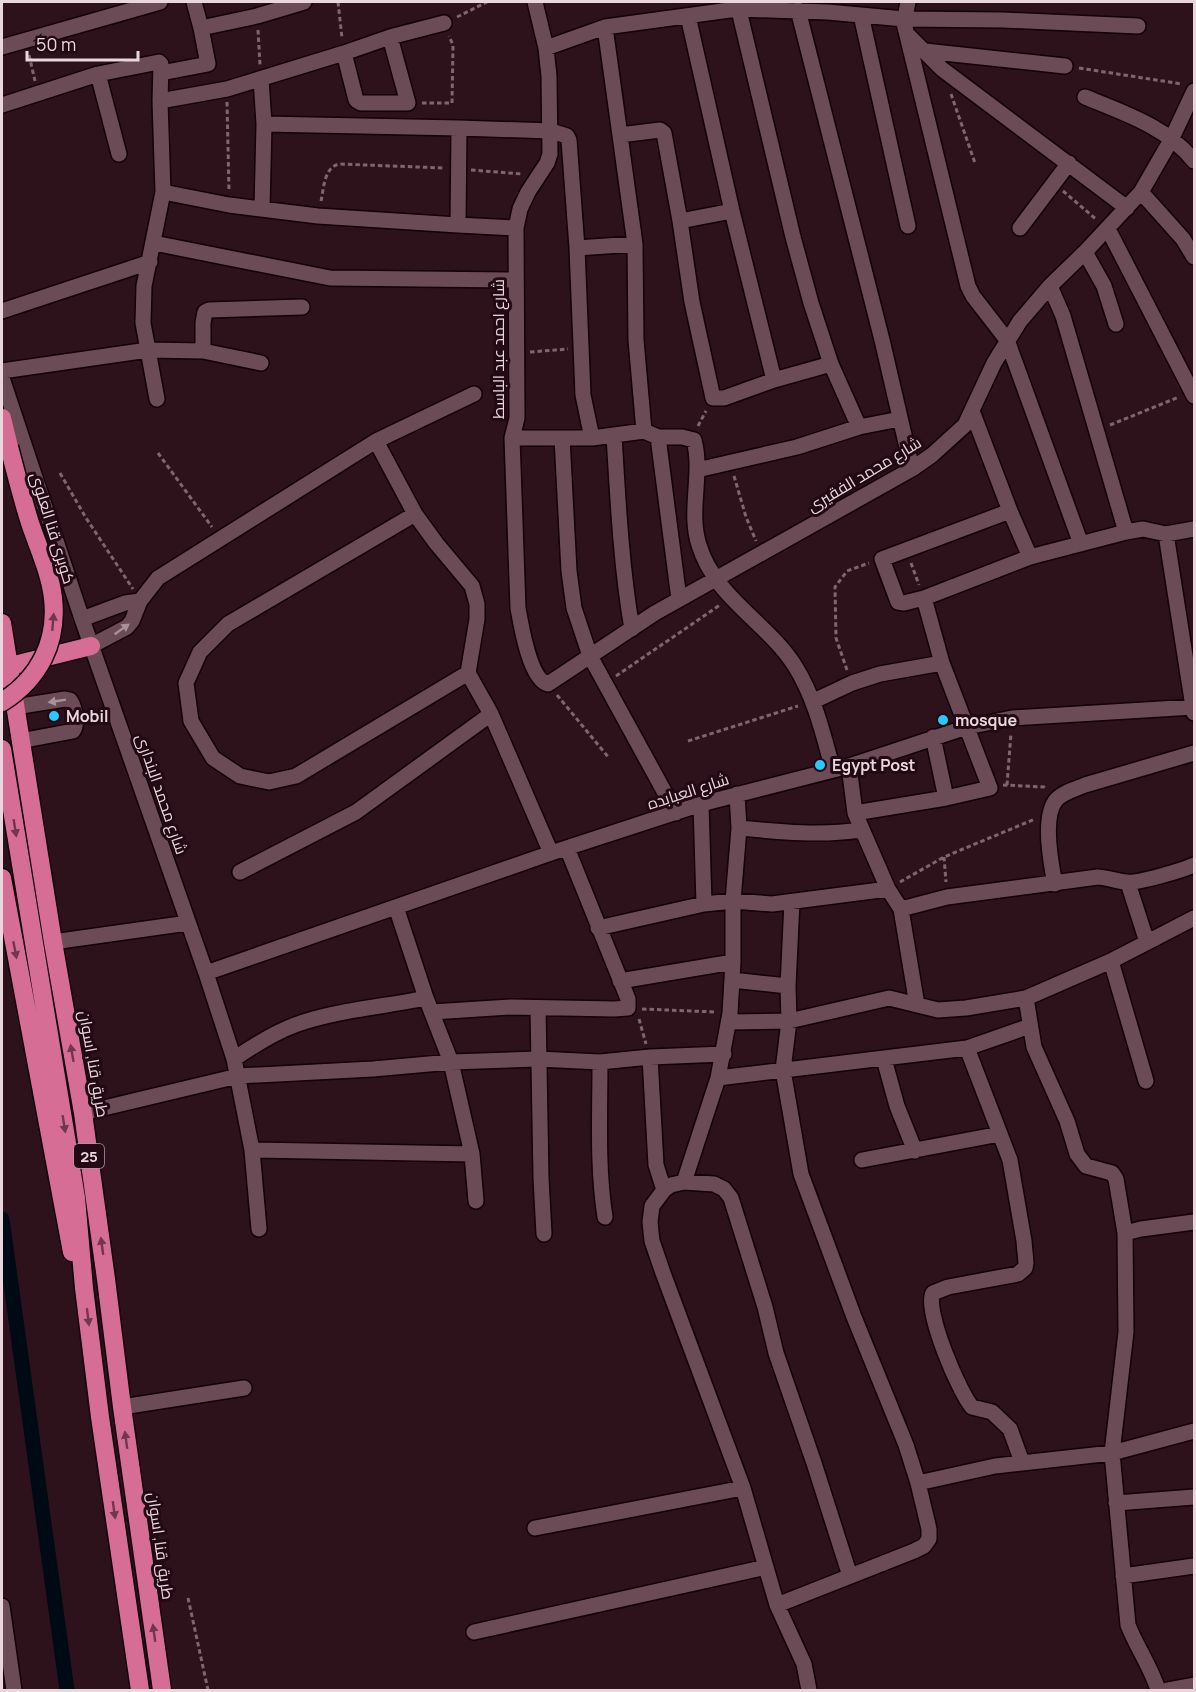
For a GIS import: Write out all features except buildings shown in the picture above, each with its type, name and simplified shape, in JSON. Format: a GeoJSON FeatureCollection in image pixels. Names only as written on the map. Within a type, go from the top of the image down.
{"type":"FeatureCollection","features":[{"type":"Feature","properties":{"kind":"highway","name":"كوبرى قنا العلوى"},"geometry":{"type":"LineString","coordinates":[[2,418],[25,508],[48,576],[53,596],[54,616],[49,644],[39,668],[6,706]]}},
{"type":"Feature","properties":{"kind":"highway","name":"طريق قنا, اسوان"},"geometry":{"type":"LineString","coordinates":[[2,623],[6,706],[20,741],[83,1113],[162,1690]]}},
{"type":"Feature","properties":{"kind":"highway"},"geometry":{"type":"LineString","coordinates":[[5,667],[91,646]]}},
{"type":"Feature","properties":{"kind":"highway"},"geometry":{"type":"LineString","coordinates":[[2,747],[20,741]]}},
{"type":"Feature","properties":{"kind":"highway","name":"25"},"geometry":{"type":"LineString","coordinates":[[2,747],[76,1197],[84,1288],[102,1429],[140,1690]]}},
{"type":"Feature","properties":{"kind":"highway"},"geometry":{"type":"LineString","coordinates":[[2,878],[74,1261],[84,1288]]}},
{"type":"Feature","properties":{"kind":"street"},"geometry":{"type":"LineString","coordinates":[[2,47],[160,2]]}},
{"type":"Feature","properties":{"kind":"street"},"geometry":{"type":"LineString","coordinates":[[161,73],[208,64],[194,2]]}},
{"type":"Feature","properties":{"kind":"street"},"geometry":{"type":"LineString","coordinates":[[201,28],[257,16],[304,2]]}},
{"type":"Feature","properties":{"kind":"street","name":"شارع احمد عبد الباسط"},"geometry":{"type":"LineString","coordinates":[[535,2],[546,48],[549,76],[550,154],[520,209],[516,228],[518,418],[512,438],[517,590],[521,627],[540,680],[548,684]]}},
{"type":"Feature","properties":{"kind":"street"},"geometry":{"type":"LineString","coordinates":[[908,2],[904,19],[968,286],[972,296],[1007,340],[1081,544]]}},
{"type":"Feature","properties":{"kind":"street"},"geometry":{"type":"LineString","coordinates":[[546,48],[605,27],[688,16],[737,5],[904,19],[1003,20],[1138,26]]}},
{"type":"Feature","properties":{"kind":"street"},"geometry":{"type":"LineString","coordinates":[[737,5],[793,237],[831,364],[859,427]]}},
{"type":"Feature","properties":{"kind":"street"},"geometry":{"type":"LineString","coordinates":[[798,10],[882,340],[912,469]]}},
{"type":"Feature","properties":{"kind":"street"},"geometry":{"type":"LineString","coordinates":[[861,15],[908,226]]}},
{"type":"Feature","properties":{"kind":"street"},"geometry":{"type":"LineString","coordinates":[[688,16],[732,211],[774,380]]}},
{"type":"Feature","properties":{"kind":"street"},"geometry":{"type":"LineString","coordinates":[[160,102],[227,89],[390,37],[444,23]]}},
{"type":"Feature","properties":{"kind":"street"},"geometry":{"type":"LineString","coordinates":[[605,27],[635,244],[636,340],[679,599]]}},
{"type":"Feature","properties":{"kind":"street"},"geometry":{"type":"LineString","coordinates":[[908,35],[942,69],[1127,208]]}},
{"type":"Feature","properties":{"kind":"street"},"geometry":{"type":"LineString","coordinates":[[344,53],[356,100],[361,103],[408,103],[390,37]]}},
{"type":"Feature","properties":{"kind":"street"},"geometry":{"type":"LineString","coordinates":[[925,51],[1065,66]]}},
{"type":"Feature","properties":{"kind":"street"},"geometry":{"type":"LineString","coordinates":[[2,105],[98,74],[159,62],[161,64],[163,192],[142,305],[143,323],[157,399]]}},
{"type":"Feature","properties":{"kind":"street"},"geometry":{"type":"LineString","coordinates":[[98,74],[119,154]]}},
{"type":"Feature","properties":{"kind":"street"},"geometry":{"type":"LineString","coordinates":[[261,79],[264,124],[262,209]]}},
{"type":"Feature","properties":{"kind":"street","name":"شارع محمد الفقيرى"},"geometry":{"type":"LineString","coordinates":[[548,684],[679,599],[912,469],[950,439],[968,421],[982,387],[1007,340],[1027,312],[1142,192],[1171,140],[1189,87]]}},
{"type":"Feature","properties":{"kind":"street"},"geometry":{"type":"LineString","coordinates":[[1085,97],[1145,122],[1186,151],[1194,161]]}},
{"type":"Feature","properties":{"kind":"street"},"geometry":{"type":"LineString","coordinates":[[264,124],[551,131],[567,136],[577,248],[584,395],[592,438]]}},
{"type":"Feature","properties":{"kind":"street"},"geometry":{"type":"LineString","coordinates":[[458,225],[459,128]]}},
{"type":"Feature","properties":{"kind":"street"},"geometry":{"type":"LineString","coordinates":[[620,135],[660,130],[664,133],[692,302],[713,398],[724,398],[774,380],[831,364]]}},
{"type":"Feature","properties":{"kind":"street"},"geometry":{"type":"LineString","coordinates":[[1020,228],[1069,164]]}},
{"type":"Feature","properties":{"kind":"street"},"geometry":{"type":"LineString","coordinates":[[163,192],[229,205],[318,216],[516,228]]}},
{"type":"Feature","properties":{"kind":"street"},"geometry":{"type":"LineString","coordinates":[[1142,192],[1188,236],[1194,257]]}},
{"type":"Feature","properties":{"kind":"street"},"geometry":{"type":"LineString","coordinates":[[680,221],[732,211]]}},
{"type":"Feature","properties":{"kind":"street"},"geometry":{"type":"LineString","coordinates":[[1108,229],[1194,393]]}},
{"type":"Feature","properties":{"kind":"street"},"geometry":{"type":"LineString","coordinates":[[154,243],[330,278],[516,280]]}},
{"type":"Feature","properties":{"kind":"street"},"geometry":{"type":"LineString","coordinates":[[577,248],[635,244]]}},
{"type":"Feature","properties":{"kind":"street"},"geometry":{"type":"LineString","coordinates":[[1085,252],[1104,286],[1116,324]]}},
{"type":"Feature","properties":{"kind":"street"},"geometry":{"type":"LineString","coordinates":[[2,311],[150,262]]}},
{"type":"Feature","properties":{"kind":"street"},"geometry":{"type":"LineString","coordinates":[[1050,286],[1063,316],[1126,532]]}},
{"type":"Feature","properties":{"kind":"street"},"geometry":{"type":"LineString","coordinates":[[203,351],[204,314],[209,310],[302,307]]}},
{"type":"Feature","properties":{"kind":"street"},"geometry":{"type":"LineString","coordinates":[[2,371],[148,350],[203,351],[261,363]]}},
{"type":"Feature","properties":{"kind":"street","name":"شارع محمد البندارى"},"geometry":{"type":"LineString","coordinates":[[2,378],[91,646],[234,1059],[252,1150],[260,1229]]}},
{"type":"Feature","properties":{"kind":"street"},"geometry":{"type":"LineString","coordinates":[[91,646],[127,627],[132,621],[140,600],[158,578],[376,441],[474,394]]}},
{"type":"Feature","properties":{"kind":"street"},"geometry":{"type":"LineString","coordinates":[[972,411],[1030,557]]}},
{"type":"Feature","properties":{"kind":"street"},"geometry":{"type":"LineString","coordinates":[[697,470],[797,447],[859,427],[900,419]]}},
{"type":"Feature","properties":{"kind":"street"},"geometry":{"type":"LineString","coordinates":[[512,438],[592,438],[651,434],[693,440],[696,448],[697,470],[695,526],[699,545],[715,580],[794,665],[814,701],[841,768],[861,830],[888,889],[901,909],[917,1005]]}},
{"type":"Feature","properties":{"kind":"street"},"geometry":{"type":"LineString","coordinates":[[614,436],[626,594],[632,628]]}},
{"type":"Feature","properties":{"kind":"street"},"geometry":{"type":"LineString","coordinates":[[562,438],[573,608],[590,656],[676,813]]}},
{"type":"Feature","properties":{"kind":"street"},"geometry":{"type":"LineString","coordinates":[[376,441],[415,514],[472,586],[477,604],[477,619],[468,673],[491,714],[551,853]]}},
{"type":"Feature","properties":{"kind":"street"},"geometry":{"type":"LineString","coordinates":[[1010,511],[882,559],[898,602],[904,603],[924,597],[1030,557],[1126,532],[1143,529],[1166,534],[1194,529]]}},
{"type":"Feature","properties":{"kind":"street"},"geometry":{"type":"LineString","coordinates":[[415,514],[228,624],[200,651],[186,683],[191,721],[213,758],[240,776],[269,782],[296,776],[468,673]]}},
{"type":"Feature","properties":{"kind":"street"},"geometry":{"type":"LineString","coordinates":[[1166,534],[1194,709]]}},
{"type":"Feature","properties":{"kind":"street"},"geometry":{"type":"LineString","coordinates":[[855,813],[946,798],[990,788],[942,663],[924,597]]}},
{"type":"Feature","properties":{"kind":"street"},"geometry":{"type":"LineString","coordinates":[[82,619],[125,603],[140,600]]}},
{"type":"Feature","properties":{"kind":"street"},"geometry":{"type":"LineString","coordinates":[[814,701],[852,683],[880,674],[942,663]]}},
{"type":"Feature","properties":{"kind":"street"},"geometry":{"type":"LineString","coordinates":[[6,706],[68,699],[72,704],[76,726],[73,731],[20,741]]}},
{"type":"Feature","properties":{"kind":"street","name":"شارع العبابده"},"geometry":{"type":"LineString","coordinates":[[206,973],[551,853],[701,804],[841,768],[967,727],[1012,718],[1194,709]]}},
{"type":"Feature","properties":{"kind":"street"},"geometry":{"type":"LineString","coordinates":[[240,872],[356,812],[491,714]]}},
{"type":"Feature","properties":{"kind":"street"},"geometry":{"type":"LineString","coordinates":[[933,737],[946,798]]}},
{"type":"Feature","properties":{"kind":"street"},"geometry":{"type":"LineString","coordinates":[[1055,884],[1049,856],[1053,807],[1073,790],[1085,785],[1194,753]]}},
{"type":"Feature","properties":{"kind":"street"},"geometry":{"type":"LineString","coordinates":[[684,1182],[724,1054],[733,962],[733,901],[739,828],[737,794]]}},
{"type":"Feature","properties":{"kind":"street"},"geometry":{"type":"LineString","coordinates":[[701,804],[704,904]]}},
{"type":"Feature","properties":{"kind":"street"},"geometry":{"type":"LineString","coordinates":[[739,828],[812,834],[861,830]]}},
{"type":"Feature","properties":{"kind":"street"},"geometry":{"type":"LineString","coordinates":[[234,1059],[264,1040],[294,1026],[326,1016],[429,1005],[632,1008],[567,848]]}},
{"type":"Feature","properties":{"kind":"street"},"geometry":{"type":"LineString","coordinates":[[901,909],[947,897],[1098,877],[1113,878],[1128,883],[1174,873],[1194,865]]}},
{"type":"Feature","properties":{"kind":"street"},"geometry":{"type":"LineString","coordinates":[[1128,883],[1147,942]]}},
{"type":"Feature","properties":{"kind":"street"},"geometry":{"type":"LineString","coordinates":[[598,928],[704,904],[733,901],[792,903],[888,889]]}},
{"type":"Feature","properties":{"kind":"street"},"geometry":{"type":"LineString","coordinates":[[777,1605],[914,1551],[924,1546],[929,1539],[929,1528],[918,1482],[906,1445],[854,1317],[801,1174],[783,1070],[789,1021],[788,987],[792,903]]}},
{"type":"Feature","properties":{"kind":"street"},"geometry":{"type":"LineString","coordinates":[[396,907],[451,1062],[472,1154],[476,1201]]}},
{"type":"Feature","properties":{"kind":"street"},"geometry":{"type":"LineString","coordinates":[[729,1017],[789,1021],[889,998],[938,1010],[966,1008],[1026,998],[1111,961],[1194,918]]}},
{"type":"Feature","properties":{"kind":"street"},"geometry":{"type":"LineString","coordinates":[[53,942],[188,923]]}},
{"type":"Feature","properties":{"kind":"street"},"geometry":{"type":"LineString","coordinates":[[1111,961],[1146,1081]]}},
{"type":"Feature","properties":{"kind":"street"},"geometry":{"type":"LineString","coordinates":[[620,981],[733,962]]}},
{"type":"Feature","properties":{"kind":"street"},"geometry":{"type":"LineString","coordinates":[[732,980],[788,987]]}},
{"type":"Feature","properties":{"kind":"street"},"geometry":{"type":"LineString","coordinates":[[1026,998],[1034,1047],[1067,1121],[1082,1162],[1086,1166],[1112,1173],[1116,1179],[1125,1233],[1126,1332],[1112,1453],[1116,1503],[1128,1625],[1136,1645],[1153,1672],[1158,1690]]}},
{"type":"Feature","properties":{"kind":"street"},"geometry":{"type":"LineString","coordinates":[[538,1008],[544,1234]]}},
{"type":"Feature","properties":{"kind":"street"},"geometry":{"type":"LineString","coordinates":[[718,1078],[967,1048],[1030,1026]]}},
{"type":"Feature","properties":{"kind":"street"},"geometry":{"type":"LineString","coordinates":[[967,1048],[1010,1160],[1024,1241],[1025,1268],[1018,1274],[948,1287],[933,1293],[931,1310],[964,1395],[972,1407],[992,1412],[1010,1429],[1022,1462]]}},
{"type":"Feature","properties":{"kind":"street"},"geometry":{"type":"LineString","coordinates":[[83,1113],[238,1076],[373,1069],[451,1062],[538,1059],[600,1062],[724,1054]]}},
{"type":"Feature","properties":{"kind":"street"},"geometry":{"type":"LineString","coordinates":[[650,1057],[656,1165],[664,1190]]}},
{"type":"Feature","properties":{"kind":"street"},"geometry":{"type":"LineString","coordinates":[[884,1059],[897,1106],[915,1151]]}},
{"type":"Feature","properties":{"kind":"street"},"geometry":{"type":"LineString","coordinates":[[600,1062],[600,1134],[605,1217]]}},
{"type":"Feature","properties":{"kind":"street"},"geometry":{"type":"LineString","coordinates":[[862,1160],[1000,1134]]}},
{"type":"Feature","properties":{"kind":"street"},"geometry":{"type":"LineString","coordinates":[[252,1150],[472,1154]]}},
{"type":"Feature","properties":{"kind":"street"},"geometry":{"type":"LineString","coordinates":[[809,1690],[804,1664],[777,1605],[743,1488],[652,1241],[650,1222],[652,1206],[664,1190],[671,1185],[684,1182],[714,1184],[724,1189],[731,1198],[765,1307],[776,1353],[850,1576]]}},
{"type":"Feature","properties":{"kind":"street"},"geometry":{"type":"LineString","coordinates":[[1125,1233],[1194,1222]]}},
{"type":"Feature","properties":{"kind":"street"},"geometry":{"type":"LineString","coordinates":[[122,1407],[244,1388]]}},
{"type":"Feature","properties":{"kind":"street"},"geometry":{"type":"LineString","coordinates":[[918,1482],[995,1466],[1112,1453],[1194,1431]]}},
{"type":"Feature","properties":{"kind":"street"},"geometry":{"type":"LineString","coordinates":[[535,1528],[743,1488]]}},
{"type":"Feature","properties":{"kind":"street"},"geometry":{"type":"LineString","coordinates":[[1116,1503],[1194,1497]]}},
{"type":"Feature","properties":{"kind":"street"},"geometry":{"type":"LineString","coordinates":[[1123,1576],[1194,1566]]}},
{"type":"Feature","properties":{"kind":"street"},"geometry":{"type":"LineString","coordinates":[[474,1632],[766,1567]]}},
{"type":"Feature","properties":{"kind":"street"},"geometry":{"type":"LineString","coordinates":[[2,1605],[14,1690]]}},
{"type":"Feature","properties":{"kind":"street"},"geometry":{"type":"LineString","coordinates":[[1167,1690],[1194,1685]]}},
{"type":"Feature","properties":{"kind":"path"},"geometry":{"type":"LineString","coordinates":[[338,2],[344,53]]}},
{"type":"Feature","properties":{"kind":"path"},"geometry":{"type":"LineString","coordinates":[[408,103],[452,103],[453,45],[444,23],[487,2]]}},
{"type":"Feature","properties":{"kind":"path"},"geometry":{"type":"LineString","coordinates":[[257,16],[261,79]]}},
{"type":"Feature","properties":{"kind":"path"},"geometry":{"type":"LineString","coordinates":[[26,42],[38,92]]}},
{"type":"Feature","properties":{"kind":"path"},"geometry":{"type":"LineString","coordinates":[[1065,66],[1189,87]]}},
{"type":"Feature","properties":{"kind":"path"},"geometry":{"type":"LineString","coordinates":[[942,69],[975,164]]}},
{"type":"Feature","properties":{"kind":"path"},"geometry":{"type":"LineString","coordinates":[[227,89],[229,205]]}},
{"type":"Feature","properties":{"kind":"path"},"geometry":{"type":"LineString","coordinates":[[318,216],[328,170],[339,164],[458,169],[538,176]]}},
{"type":"Feature","properties":{"kind":"path"},"geometry":{"type":"LineString","coordinates":[[1054,183],[1108,229]]}},
{"type":"Feature","properties":{"kind":"path"},"geometry":{"type":"LineString","coordinates":[[517,353],[582,348]]}},
{"type":"Feature","properties":{"kind":"path"},"geometry":{"type":"LineString","coordinates":[[1097,430],[1194,393]]}},
{"type":"Feature","properties":{"kind":"path"},"geometry":{"type":"LineString","coordinates":[[691,438],[713,398]]}},
{"type":"Feature","properties":{"kind":"path"},"geometry":{"type":"LineString","coordinates":[[158,453],[221,539]]}},
{"type":"Feature","properties":{"kind":"path"},"geometry":{"type":"LineString","coordinates":[[730,461],[746,517],[762,554]]}},
{"type":"Feature","properties":{"kind":"path"},"geometry":{"type":"LineString","coordinates":[[60,473],[81,510],[140,600]]}},
{"type":"Feature","properties":{"kind":"path"},"geometry":{"type":"LineString","coordinates":[[906,550],[924,597]]}},
{"type":"Feature","properties":{"kind":"path"},"geometry":{"type":"LineString","coordinates":[[852,683],[836,638],[835,586],[847,571],[882,559]]}},
{"type":"Feature","properties":{"kind":"path"},"geometry":{"type":"LineString","coordinates":[[605,684],[731,598]]}},
{"type":"Feature","properties":{"kind":"path"},"geometry":{"type":"LineString","coordinates":[[548,684],[609,758]]}},
{"type":"Feature","properties":{"kind":"path"},"geometry":{"type":"LineString","coordinates":[[688,741],[814,701]]}},
{"type":"Feature","properties":{"kind":"path"},"geometry":{"type":"LineString","coordinates":[[888,889],[944,857],[1053,807],[1051,792],[1044,787],[1007,785],[1012,718]]}},
{"type":"Feature","properties":{"kind":"path"},"geometry":{"type":"LineString","coordinates":[[944,857],[947,897]]}},
{"type":"Feature","properties":{"kind":"path"},"geometry":{"type":"LineString","coordinates":[[650,1057],[632,1008],[729,1017]]}},
{"type":"Feature","properties":{"kind":"path"},"geometry":{"type":"LineString","coordinates":[[188,1598],[208,1690]]}},
{"type":"Feature","properties":{"kind":"waterway"},"geometry":{"type":"LineString","coordinates":[[2,1219],[67,1690]]}},
{"type":"Feature","properties":{"kind":"place","name":"Mobil"},"geometry":{"type":"Point","coordinates":[54,716]}},
{"type":"Feature","properties":{"kind":"place","name":"mosque"},"geometry":{"type":"Point","coordinates":[943,720]}},
{"type":"Feature","properties":{"kind":"place","name":"Egypt Post"},"geometry":{"type":"Point","coordinates":[820,765]}}]}
